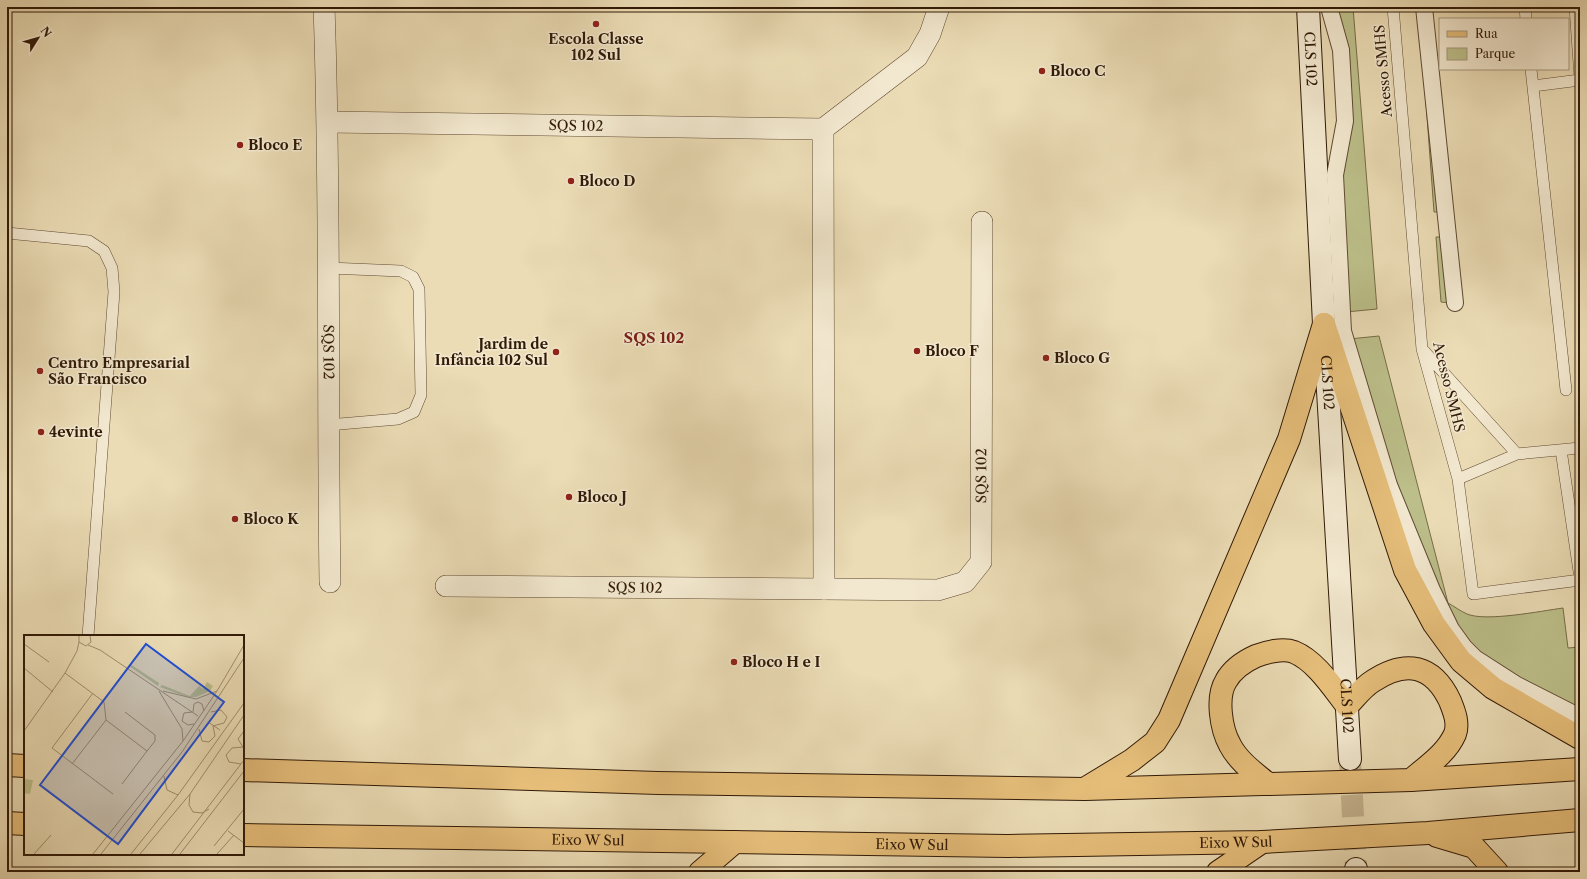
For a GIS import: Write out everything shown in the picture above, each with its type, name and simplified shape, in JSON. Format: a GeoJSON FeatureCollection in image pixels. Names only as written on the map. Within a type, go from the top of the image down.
{"type":"FeatureCollection","features":[{"type":"Feature","properties":{"kind":"main road","name":"CLS 102"},"geometry":{"type":"LineString","coordinates":[[1308,7],[1324,324],[1350,759]]}},
{"type":"Feature","properties":{"kind":"main road"},"geometry":{"type":"LineString","coordinates":[[1324,324],[1406,570],[1434,624],[1461,662],[1493,688],[1580,738]]}},
{"type":"Feature","properties":{"kind":"main road"},"geometry":{"type":"LineString","coordinates":[[1085,789],[1132,760],[1155,742],[1169,720],[1288,439],[1324,324]]}},
{"type":"Feature","properties":{"kind":"main road"},"geometry":{"type":"LineString","coordinates":[[1268,784],[1246,765],[1230,746],[1224,729],[1220,705],[1226,681],[1244,661],[1268,651],[1294,652],[1319,670],[1346,706],[1372,681],[1390,672],[1412,667],[1430,674],[1445,690],[1456,716],[1455,733],[1441,754],[1411,780]]}},
{"type":"Feature","properties":{"kind":"main road"},"geometry":{"type":"LineString","coordinates":[[7,765],[24,766]]}},
{"type":"Feature","properties":{"kind":"main road"},"geometry":{"type":"LineString","coordinates":[[244,770],[658,783],[1085,789],[1411,780],[1580,769]]}},
{"type":"Feature","properties":{"kind":"main road","name":"Eixo W Sul"},"geometry":{"type":"LineString","coordinates":[[244,835],[1008,846],[1262,842],[1428,833],[1580,820]]}},
{"type":"Feature","properties":{"kind":"main road"},"geometry":{"type":"LineString","coordinates":[[7,823],[24,824]]}},
{"type":"Feature","properties":{"kind":"main road"},"geometry":{"type":"LineString","coordinates":[[1428,833],[1474,847],[1497,872]]}},
{"type":"Feature","properties":{"kind":"main road"},"geometry":{"type":"LineString","coordinates":[[700,872],[735,842]]}},
{"type":"Feature","properties":{"kind":"main road"},"geometry":{"type":"LineString","coordinates":[[1218,872],[1262,842]]}},
{"type":"Feature","properties":{"kind":"street","name":"SQS 102"},"geometry":{"type":"LineString","coordinates":[[324,7],[328,122],[328,425],[330,582]]}},
{"type":"Feature","properties":{"kind":"street"},"geometry":{"type":"LineString","coordinates":[[824,589],[823,130],[917,57],[930,34],[939,7]]}},
{"type":"Feature","properties":{"kind":"street"},"geometry":{"type":"LineString","coordinates":[[1329,7],[1341,50],[1345,121],[1335,175],[1343,331],[1389,485],[1432,590],[1451,629],[1464,648],[1475,658],[1517,686],[1580,718]]}},
{"type":"Feature","properties":{"kind":"street"},"geometry":{"type":"LineString","coordinates":[[1424,7],[1455,303]]}},
{"type":"Feature","properties":{"kind":"street","name":"SQS 102"},"geometry":{"type":"LineString","coordinates":[[328,122],[823,130]]}},
{"type":"Feature","properties":{"kind":"street","name":"SQS 102"},"geometry":{"type":"LineString","coordinates":[[446,586],[938,590],[965,582],[981,562],[982,222]]}},
{"type":"Feature","properties":{"kind":"lane","name":"Acesso SMHS"},"geometry":{"type":"LineString","coordinates":[[1393,7],[1422,349],[1458,479],[1473,594],[1580,579]]}},
{"type":"Feature","properties":{"kind":"lane"},"geometry":{"type":"LineString","coordinates":[[1524,7],[1526,18]]}},
{"type":"Feature","properties":{"kind":"lane"},"geometry":{"type":"LineString","coordinates":[[1575,7],[1580,77]]}},
{"type":"Feature","properties":{"kind":"lane"},"geometry":{"type":"LineString","coordinates":[[1531,70],[1566,390]]}},
{"type":"Feature","properties":{"kind":"lane"},"geometry":{"type":"LineString","coordinates":[[1533,86],[1580,80]]}},
{"type":"Feature","properties":{"kind":"lane"},"geometry":{"type":"LineString","coordinates":[[7,233],[89,241],[104,251],[112,268],[114,292],[88,635]]}},
{"type":"Feature","properties":{"kind":"lane"},"geometry":{"type":"LineString","coordinates":[[328,425],[398,419],[414,412],[421,395],[419,289],[413,277],[401,271],[329,268]]}},
{"type":"Feature","properties":{"kind":"lane"},"geometry":{"type":"LineString","coordinates":[[1422,349],[1517,454]]}},
{"type":"Feature","properties":{"kind":"lane"},"geometry":{"type":"LineString","coordinates":[[1458,479],[1517,454],[1580,448]]}},
{"type":"Feature","properties":{"kind":"lane"},"geometry":{"type":"LineString","coordinates":[[1561,450],[1580,579]]}},
{"type":"Feature","properties":{"kind":"green space"},"geometry":{"type":"Polygon","coordinates":[[[1333,7],[1353,7],[1377,309],[1346,312],[1338,175],[1349,126],[1333,7]]]}},
{"type":"Feature","properties":{"kind":"green space"},"geometry":{"type":"Polygon","coordinates":[[[1419,7],[1441,212],[1434,212],[1419,7]]]}},
{"type":"Feature","properties":{"kind":"green space"},"geometry":{"type":"Polygon","coordinates":[[[1436,237],[1445,237],[1451,303],[1441,302],[1436,237]]]}},
{"type":"Feature","properties":{"kind":"green space"},"geometry":{"type":"Polygon","coordinates":[[[1379,336],[1448,603],[1467,614],[1487,617],[1563,608],[1568,648],[1580,647],[1580,714],[1488,661],[1455,629],[1409,524],[1349,339],[1379,336]]]}},
{"type":"Feature","properties":{"kind":"tunnel"},"geometry":{"type":"LineString","coordinates":[[1350,762],[1356,869]]}},
{"type":"Feature","properties":{"kind":"place","name":"Escola Classe 102 Sul"},"geometry":{"type":"Point","coordinates":[596,24]}},
{"type":"Feature","properties":{"kind":"place","name":"Bloco C"},"geometry":{"type":"Point","coordinates":[1042,71]}},
{"type":"Feature","properties":{"kind":"place","name":"Bloco E"},"geometry":{"type":"Point","coordinates":[240,145]}},
{"type":"Feature","properties":{"kind":"place","name":"Bloco D"},"geometry":{"type":"Point","coordinates":[571,181]}},
{"type":"Feature","properties":{"kind":"place","name":"Bloco F"},"geometry":{"type":"Point","coordinates":[917,351]}},
{"type":"Feature","properties":{"kind":"place","name":"Jardim de Infância 102 Sul"},"geometry":{"type":"Point","coordinates":[556,352]}},
{"type":"Feature","properties":{"kind":"place","name":"Bloco G"},"geometry":{"type":"Point","coordinates":[1046,358]}},
{"type":"Feature","properties":{"kind":"place","name":"Centro Empresarial São Francisco"},"geometry":{"type":"Point","coordinates":[40,371]}},
{"type":"Feature","properties":{"kind":"place","name":"4evinte"},"geometry":{"type":"Point","coordinates":[41,432]}},
{"type":"Feature","properties":{"kind":"place","name":"Bloco J"},"geometry":{"type":"Point","coordinates":[569,497]}},
{"type":"Feature","properties":{"kind":"place","name":"Bloco K"},"geometry":{"type":"Point","coordinates":[235,519]}},
{"type":"Feature","properties":{"kind":"place","name":"Bloco H e I"},"geometry":{"type":"Point","coordinates":[734,662]}},
{"type":"Feature","properties":{"kind":"district","name":"SQS 102"},"geometry":{"type":"Point","coordinates":[654,338]}}]}
